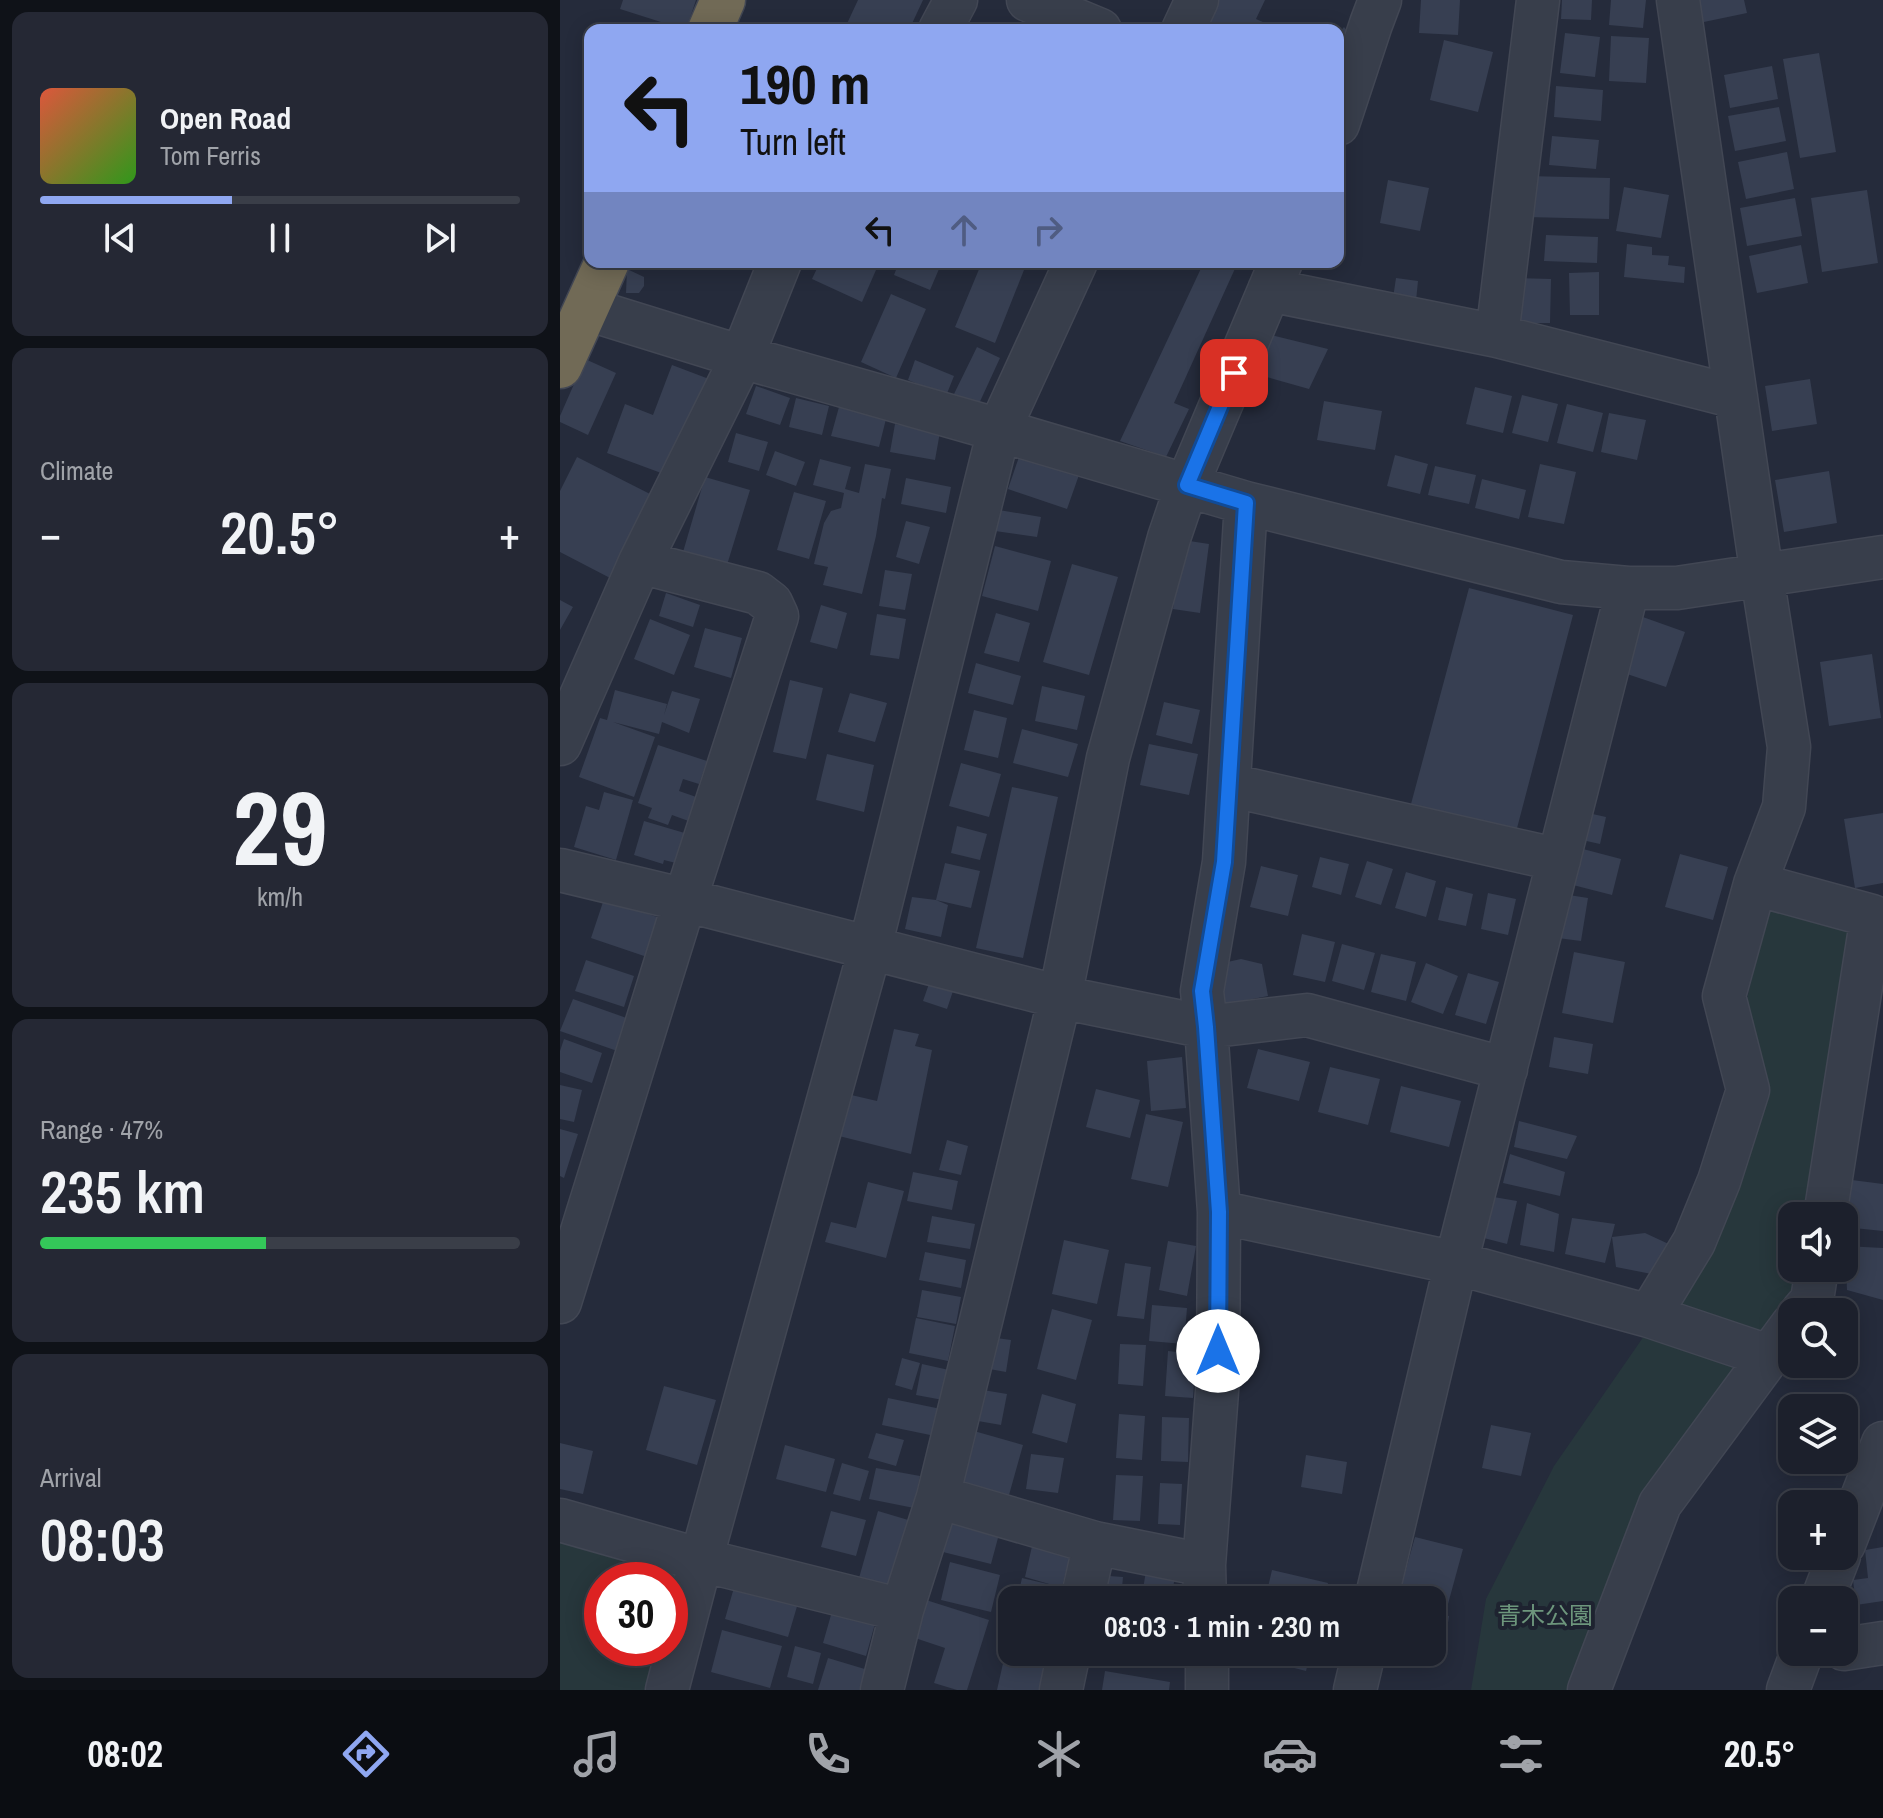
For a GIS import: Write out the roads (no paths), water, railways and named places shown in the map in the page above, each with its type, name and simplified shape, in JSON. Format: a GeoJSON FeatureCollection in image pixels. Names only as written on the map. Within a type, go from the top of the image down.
{"type":"FeatureCollection","features":[{"type":"Feature","properties":{"kind":"highway"},"geometry":{"type":"LineString","coordinates":[[713,24],[723,0]]}},
{"type":"Feature","properties":{"kind":"highway"},"geometry":{"type":"LineString","coordinates":[[560,366],[604,268]]}},
{"type":"Feature","properties":{"kind":"street"},"geometry":{"type":"LineString","coordinates":[[943,24],[956,0]]}},
{"type":"Feature","properties":{"kind":"street"},"geometry":{"type":"LineString","coordinates":[[1028,0],[1086,24]]}},
{"type":"Feature","properties":{"kind":"street"},"geometry":{"type":"LineString","coordinates":[[1186,24],[1197,0]]}},
{"type":"Feature","properties":{"kind":"street"},"geometry":{"type":"LineString","coordinates":[[1344,106],[1380,0]]}},
{"type":"Feature","properties":{"kind":"street"},"geometry":{"type":"LineString","coordinates":[[1497,336],[1538,0]]}},
{"type":"Feature","properties":{"kind":"street"},"geometry":{"type":"LineString","coordinates":[[1649,1316],[1694,1242],[1719,1181],[1748,1090],[1724,996],[1755,884],[1784,807],[1789,747],[1678,0]]}},
{"type":"Feature","properties":{"kind":"street"},"geometry":{"type":"LineString","coordinates":[[560,744],[640,562],[742,357],[778,268]]}},
{"type":"Feature","properties":{"kind":"street"},"geometry":{"type":"LineString","coordinates":[[667,1690],[869,948],[999,430],[1073,268]]}},
{"type":"Feature","properties":{"kind":"street"},"geometry":{"type":"LineString","coordinates":[[882,1690],[902,1610],[938,1497],[1060,997],[1108,758],[1169,538],[1187,485],[1275,276],[1736,397]]}},
{"type":"Feature","properties":{"kind":"street"},"geometry":{"type":"LineString","coordinates":[[587,309],[1246,503],[1561,582],[1628,588],[1677,588],[1883,557]]}},
{"type":"Feature","properties":{"kind":"street"},"geometry":{"type":"LineString","coordinates":[[938,1497],[1095,1543],[1205,1583],[1218,1378],[1219,1212],[1202,991],[1224,862],[1246,503]]}},
{"type":"Feature","properties":{"kind":"street"},"geometry":{"type":"LineString","coordinates":[[560,1302],[777,616],[771,603],[758,593],[640,562]]}},
{"type":"Feature","properties":{"kind":"street"},"geometry":{"type":"LineString","coordinates":[[1379,1586],[1456,1263],[1628,588]]}},
{"type":"Feature","properties":{"kind":"street"},"geometry":{"type":"LineString","coordinates":[[1229,785],[1559,860]]}},
{"type":"Feature","properties":{"kind":"street"},"geometry":{"type":"LineString","coordinates":[[560,870],[1060,997],[1206,1027],[1307,1015],[1506,1069]]}},
{"type":"Feature","properties":{"kind":"street"},"geometry":{"type":"LineString","coordinates":[[1755,884],[1872,916],[1827,1202]]}},
{"type":"Feature","properties":{"kind":"street"},"geometry":{"type":"LineString","coordinates":[[1219,1212],[1456,1263],[1649,1316],[1778,1341]]}},
{"type":"Feature","properties":{"kind":"street"},"geometry":{"type":"LineString","coordinates":[[1589,1690],[1660,1504],[1778,1344]]}},
{"type":"Feature","properties":{"kind":"street"},"geometry":{"type":"LineString","coordinates":[[1858,1508],[1883,1443]]}},
{"type":"Feature","properties":{"kind":"street"},"geometry":{"type":"LineString","coordinates":[[560,1520],[701,1560],[902,1610]]}},
{"type":"Feature","properties":{"kind":"street"},"geometry":{"type":"LineString","coordinates":[[1085,1586],[1095,1543]]}},
{"type":"Feature","properties":{"kind":"street"},"geometry":{"type":"LineString","coordinates":[[1858,1647],[1883,1643]]}},
{"type":"Feature","properties":{"kind":"street"},"geometry":{"type":"LineString","coordinates":[[1061,1690],[1066,1666]]}},
{"type":"Feature","properties":{"kind":"street"},"geometry":{"type":"LineString","coordinates":[[1207,1666],[1207,1690]]}},
{"type":"Feature","properties":{"kind":"street"},"geometry":{"type":"LineString","coordinates":[[1355,1690],[1361,1666]]}},
{"type":"Feature","properties":{"kind":"park label","name":"青木公園"},"geometry":{"type":"Point","coordinates":[1545,1615]}}]}
